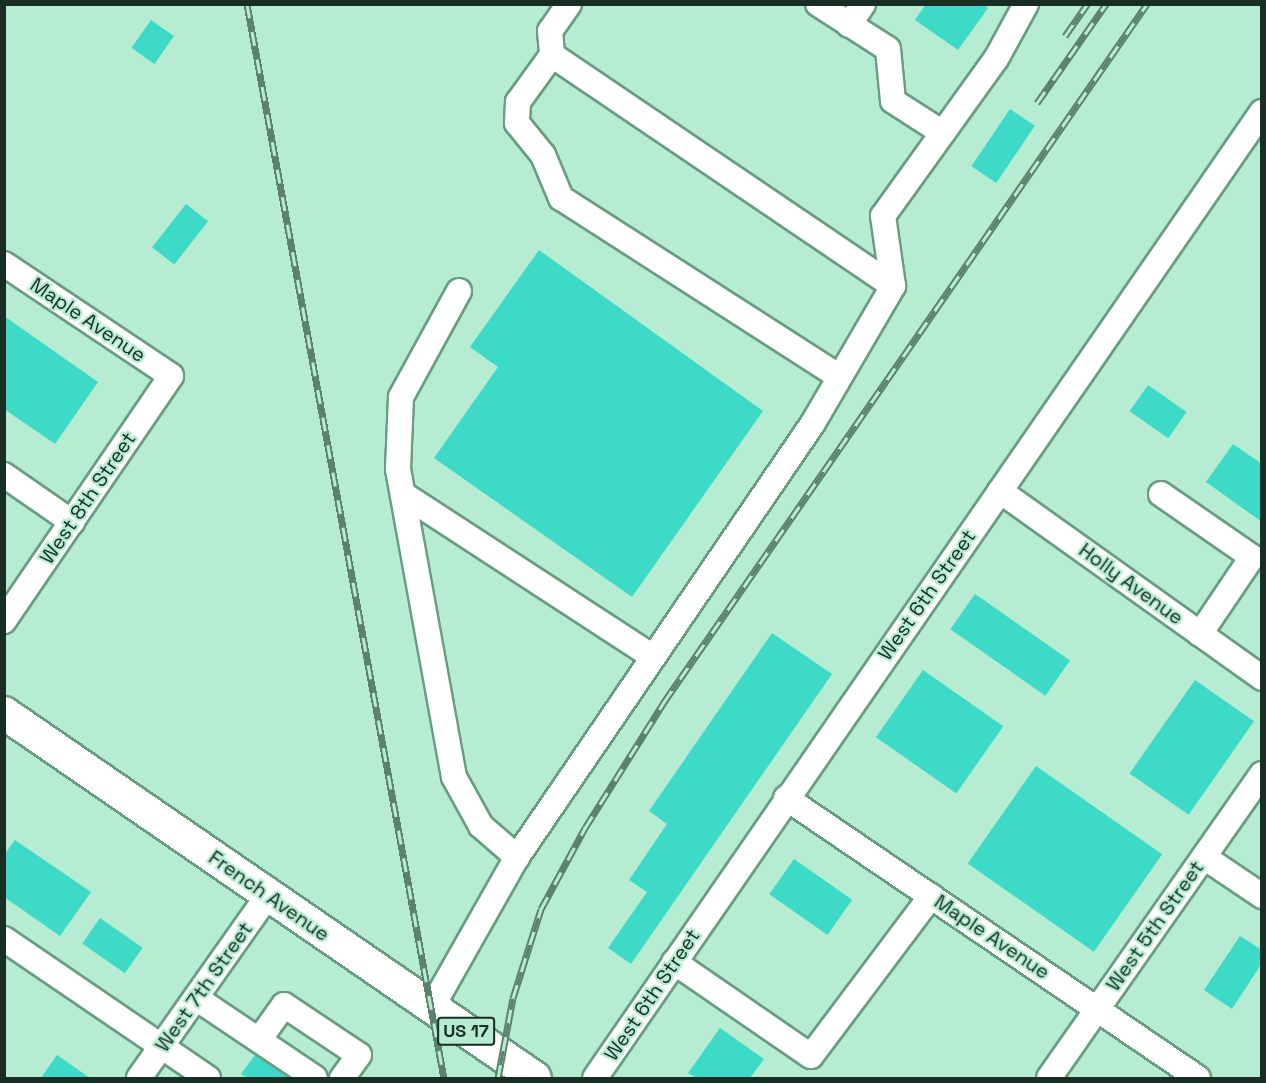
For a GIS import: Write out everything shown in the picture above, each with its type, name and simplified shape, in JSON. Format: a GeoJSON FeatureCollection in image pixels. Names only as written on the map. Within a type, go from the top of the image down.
{"type":"FeatureCollection","features":[{"type":"Feature","properties":{"kind":"main road","name":"French Avenue"},"geometry":{"type":"LineString","coordinates":[[4,714],[535,1078]]}},
{"type":"Feature","properties":{"kind":"street"},"geometry":{"type":"LineString","coordinates":[[569,4],[550,31],[552,55],[518,102],[517,123],[543,155],[561,198],[840,377]]}},
{"type":"Feature","properties":{"kind":"street"},"geometry":{"type":"LineString","coordinates":[[818,4],[888,49],[893,101],[943,133]]}},
{"type":"Feature","properties":{"kind":"street"},"geometry":{"type":"LineString","coordinates":[[849,25],[863,4]]}},
{"type":"Feature","properties":{"kind":"street"},"geometry":{"type":"LineString","coordinates":[[432,1007],[517,857],[813,423],[893,286],[883,216],[996,59],[1026,4]]}},
{"type":"Feature","properties":{"kind":"street"},"geometry":{"type":"LineString","coordinates":[[552,55],[893,286]]}},
{"type":"Feature","properties":{"kind":"street","name":"West 6th Street"},"geometry":{"type":"LineString","coordinates":[[595,1078],[786,798],[1262,112]]}},
{"type":"Feature","properties":{"kind":"street","name":"Maple Avenue"},"geometry":{"type":"LineString","coordinates":[[4,264],[171,376]]}},
{"type":"Feature","properties":{"kind":"street"},"geometry":{"type":"LineString","coordinates":[[459,291],[401,397],[398,469],[454,777],[481,826],[517,857]]}},
{"type":"Feature","properties":{"kind":"street","name":"West 8th Street"},"geometry":{"type":"LineString","coordinates":[[4,621],[171,376]]}},
{"type":"Feature","properties":{"kind":"street"},"geometry":{"type":"LineString","coordinates":[[4,475],[72,522]]}},
{"type":"Feature","properties":{"kind":"street","name":"Holly Avenue"},"geometry":{"type":"LineString","coordinates":[[1000,490],[1262,678]]}},
{"type":"Feature","properties":{"kind":"street"},"geometry":{"type":"LineString","coordinates":[[403,494],[653,657]]}},
{"type":"Feature","properties":{"kind":"street"},"geometry":{"type":"LineString","coordinates":[[1161,494],[1252,557],[1200,634]]}},
{"type":"Feature","properties":{"kind":"street","name":"West 5th Street"},"geometry":{"type":"LineString","coordinates":[[1049,1078],[1262,774]]}},
{"type":"Feature","properties":{"kind":"street","name":"Maple Avenue"},"geometry":{"type":"LineString","coordinates":[[786,798],[1198,1078]]}},
{"type":"Feature","properties":{"kind":"street"},"geometry":{"type":"LineString","coordinates":[[1204,857],[1262,896]]}},
{"type":"Feature","properties":{"kind":"street","name":"West 7th Street"},"geometry":{"type":"LineString","coordinates":[[139,1078],[268,895]]}},
{"type":"Feature","properties":{"kind":"street"},"geometry":{"type":"LineString","coordinates":[[675,962],[811,1056],[931,896]]}},
{"type":"Feature","properties":{"kind":"street"},"geometry":{"type":"LineString","coordinates":[[4,939],[207,1078]]}},
{"type":"Feature","properties":{"kind":"street"},"geometry":{"type":"LineString","coordinates":[[196,998],[315,1078]]}},
{"type":"Feature","properties":{"kind":"street"},"geometry":{"type":"LineString","coordinates":[[258,1040],[284,1005],[360,1055],[342,1078]]}},
{"type":"Feature","properties":{"kind":"building"},"geometry":{"type":"Polygon","coordinates":[[[926,4],[983,4],[988,8],[958,50],[915,20],[926,4]]]}},
{"type":"Feature","properties":{"kind":"building"},"geometry":{"type":"Polygon","coordinates":[[[151,20],[174,36],[154,64],[131,48],[151,20]]]}},
{"type":"Feature","properties":{"kind":"building"},"geometry":{"type":"Polygon","coordinates":[[[1010,109],[1035,126],[996,183],[971,166],[1010,109]]]}},
{"type":"Feature","properties":{"kind":"building"},"geometry":{"type":"Polygon","coordinates":[[[186,204],[208,221],[174,265],[152,247],[186,204]]]}},
{"type":"Feature","properties":{"kind":"building"},"geometry":{"type":"Polygon","coordinates":[[[539,250],[763,411],[632,597],[434,458],[498,367],[470,347],[539,250]]]}},
{"type":"Feature","properties":{"kind":"building"},"geometry":{"type":"Polygon","coordinates":[[[4,316],[98,382],[55,444],[4,409],[4,316]]]}},
{"type":"Feature","properties":{"kind":"building"},"geometry":{"type":"Polygon","coordinates":[[[1148,385],[1187,412],[1168,438],[1130,411],[1148,385]]]}},
{"type":"Feature","properties":{"kind":"building"},"geometry":{"type":"Polygon","coordinates":[[[1233,444],[1262,464],[1262,522],[1206,482],[1233,444]]]}},
{"type":"Feature","properties":{"kind":"building"},"geometry":{"type":"Polygon","coordinates":[[[975,594],[1070,661],[1045,696],[950,629],[975,594]]]}},
{"type":"Feature","properties":{"kind":"building"},"geometry":{"type":"Polygon","coordinates":[[[772,633],[832,674],[631,964],[608,948],[647,892],[629,880],[667,824],[649,811],[772,633]]]}},
{"type":"Feature","properties":{"kind":"building"},"geometry":{"type":"Polygon","coordinates":[[[923,670],[1003,726],[956,793],[876,737],[923,670]]]}},
{"type":"Feature","properties":{"kind":"building"},"geometry":{"type":"Polygon","coordinates":[[[1195,680],[1254,721],[1189,815],[1130,773],[1195,680]]]}},
{"type":"Feature","properties":{"kind":"building"},"geometry":{"type":"Polygon","coordinates":[[[1036,766],[1162,854],[1094,952],[968,863],[1036,766]]]}},
{"type":"Feature","properties":{"kind":"building"},"geometry":{"type":"Polygon","coordinates":[[[15,840],[91,892],[60,936],[4,897],[4,855],[15,840]]]}},
{"type":"Feature","properties":{"kind":"building"},"geometry":{"type":"Polygon","coordinates":[[[794,859],[852,900],[827,935],[769,894],[794,859]]]}},
{"type":"Feature","properties":{"kind":"building"},"geometry":{"type":"Polygon","coordinates":[[[100,918],[143,948],[125,973],[82,943],[100,918]]]}},
{"type":"Feature","properties":{"kind":"building"},"geometry":{"type":"Polygon","coordinates":[[[1240,936],[1262,950],[1262,963],[1232,1009],[1204,990],[1240,936]]]}},
{"type":"Feature","properties":{"kind":"building"},"geometry":{"type":"Polygon","coordinates":[[[720,1028],[764,1059],[750,1078],[696,1078],[688,1073],[720,1028]]]}},
{"type":"Feature","properties":{"kind":"building"},"geometry":{"type":"Polygon","coordinates":[[[57,1055],[90,1078],[41,1078],[57,1055]]]}},
{"type":"Feature","properties":{"kind":"building"},"geometry":{"type":"Polygon","coordinates":[[[255,1055],[289,1078],[248,1078],[241,1074],[255,1055]]]}},
{"type":"Feature","properties":{"kind":"railway"},"geometry":{"type":"LineString","coordinates":[[247,4],[444,1078]]}},
{"type":"Feature","properties":{"kind":"railway"},"geometry":{"type":"LineString","coordinates":[[1065,36],[1087,4]]}},
{"type":"Feature","properties":{"kind":"railway"},"geometry":{"type":"LineString","coordinates":[[1037,103],[1106,4]]}},
{"type":"Feature","properties":{"kind":"railway"},"geometry":{"type":"LineString","coordinates":[[498,1078],[513,998],[541,909],[585,828],[664,702],[1147,4]]}}]}
